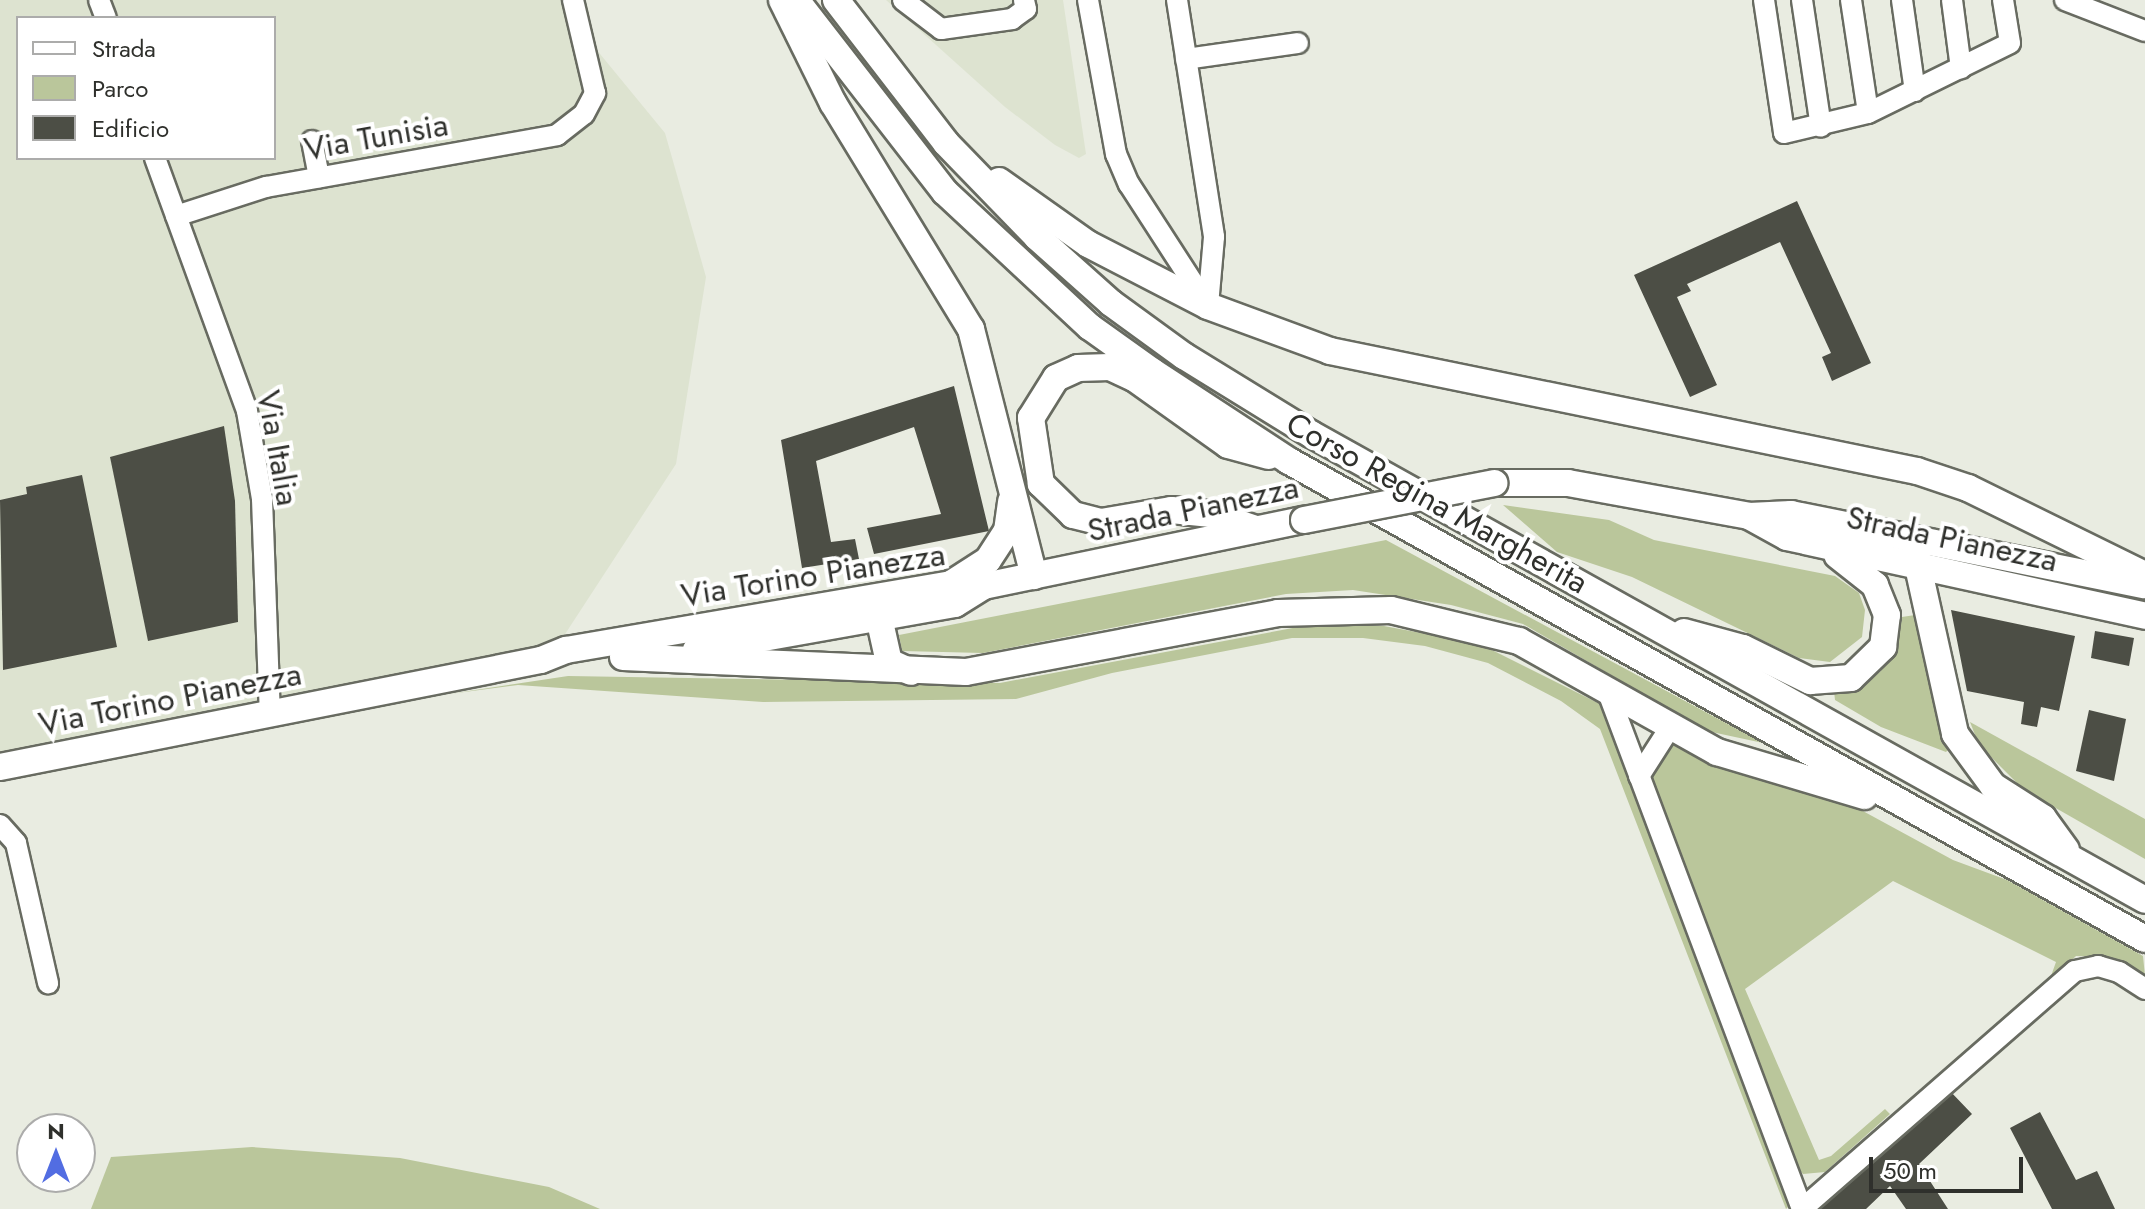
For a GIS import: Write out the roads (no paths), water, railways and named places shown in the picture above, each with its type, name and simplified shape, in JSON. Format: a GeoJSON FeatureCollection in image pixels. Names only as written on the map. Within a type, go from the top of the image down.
{"type":"FeatureCollection","features":[{"type":"Feature","properties":{"kind":"main road"},"geometry":{"type":"LineString","coordinates":[[782,0],[833,103],[971,329],[1012,477],[1034,576]]}},
{"type":"Feature","properties":{"kind":"main road","name":"Corso Regina Margherita"},"geometry":{"type":"LineString","coordinates":[[796,0],[945,192],[1013,260],[1090,327],[1289,461],[2145,939]]}},
{"type":"Feature","properties":{"kind":"main road","name":"Corso Regina Margherita"},"geometry":{"type":"LineString","coordinates":[[836,0],[946,143],[1037,237],[1111,303],[1184,356],[1311,434],[2145,900]]}},
{"type":"Feature","properties":{"kind":"main road"},"geometry":{"type":"LineString","coordinates":[[946,143],[1088,244],[1208,306],[1330,351],[1917,471],[1968,488],[2134,577],[2121,593],[2103,607]]}},
{"type":"Feature","properties":{"kind":"main road"},"geometry":{"type":"LineString","coordinates":[[1256,529],[1211,514],[1171,510],[1101,522],[1073,515],[1041,484],[1030,431],[1035,407],[1049,385],[1067,372],[1110,367],[1134,378],[1228,445],[1289,461]]}},
{"type":"Feature","properties":{"kind":"main road"},"geometry":{"type":"LineString","coordinates":[[951,584],[979,568],[999,546],[1010,514],[1012,477]]}},
{"type":"Feature","properties":{"kind":"main road","name":"Strada Pianezza"},"geometry":{"type":"LineString","coordinates":[[984,586],[1256,529],[1494,483],[1530,480],[1608,489],[1749,516],[1791,514],[2134,577]]}},
{"type":"Feature","properties":{"kind":"main road","name":"Strada Pianezza"},"geometry":{"type":"LineString","coordinates":[[1749,516],[1787,537],[2145,616]]}},
{"type":"Feature","properties":{"kind":"main road"},"geometry":{"type":"LineString","coordinates":[[1913,538],[1947,713],[1964,751],[1993,786],[2043,818],[2070,856]]}},
{"type":"Feature","properties":{"kind":"main road"},"geometry":{"type":"LineString","coordinates":[[1645,621],[1743,648],[1810,681],[1851,678],[1883,647],[1885,604],[1864,572],[1816,544]]}},
{"type":"Feature","properties":{"kind":"main road"},"geometry":{"type":"LineString","coordinates":[[1930,624],[1938,596],[1962,577]]}},
{"type":"Feature","properties":{"kind":"main road","name":"Via Torino Pianezza"},"geometry":{"type":"LineString","coordinates":[[0,767],[541,660],[623,657],[877,608],[951,584],[984,586]]}},
{"type":"Feature","properties":{"kind":"main road","name":"Via Torino Pianezza"},"geometry":{"type":"LineString","coordinates":[[541,660],[566,650],[877,608],[955,604],[984,586]]}},
{"type":"Feature","properties":{"kind":"main road"},"geometry":{"type":"LineString","coordinates":[[877,608],[889,662],[911,672]]}},
{"type":"Feature","properties":{"kind":"main road"},"geometry":{"type":"LineString","coordinates":[[623,657],[911,672],[1007,667],[1278,613],[1353,608],[1434,616],[1519,641],[1669,729],[1717,752],[1802,774],[1929,818]]}},
{"type":"Feature","properties":{"kind":"street","name":"Via Tunisia"},"geometry":{"type":"LineString","coordinates":[[176,216],[266,187],[557,135],[584,114],[595,93],[573,0]]}},
{"type":"Feature","properties":{"kind":"street"},"geometry":{"type":"LineString","coordinates":[[903,0],[941,29],[1012,19],[1026,9],[1024,0]]}},
{"type":"Feature","properties":{"kind":"street"},"geometry":{"type":"LineString","coordinates":[[1088,0],[1116,154],[1129,184],[1208,306]]}},
{"type":"Feature","properties":{"kind":"street"},"geometry":{"type":"LineString","coordinates":[[1177,0],[1214,237],[1208,306]]}},
{"type":"Feature","properties":{"kind":"street"},"geometry":{"type":"LineString","coordinates":[[1764,0],[1784,133],[1821,127],[1868,113],[2010,43],[2003,0]]}},
{"type":"Feature","properties":{"kind":"street"},"geometry":{"type":"LineString","coordinates":[[1802,0],[1821,127]]}},
{"type":"Feature","properties":{"kind":"street"},"geometry":{"type":"LineString","coordinates":[[1851,0],[1868,113]]}},
{"type":"Feature","properties":{"kind":"street"},"geometry":{"type":"LineString","coordinates":[[1902,0],[1915,91]]}},
{"type":"Feature","properties":{"kind":"street"},"geometry":{"type":"LineString","coordinates":[[1952,0],[1961,68]]}},
{"type":"Feature","properties":{"kind":"street"},"geometry":{"type":"LineString","coordinates":[[2065,0],[2145,31]]}},
{"type":"Feature","properties":{"kind":"street"},"geometry":{"type":"LineString","coordinates":[[1186,59],[1298,43]]}},
{"type":"Feature","properties":{"kind":"street"},"geometry":{"type":"LineString","coordinates":[[312,141],[319,177]]}},
{"type":"Feature","properties":{"kind":"street","name":"Via Italia"},"geometry":{"type":"LineString","coordinates":[[156,160],[247,411],[262,499],[270,714]]}},
{"type":"Feature","properties":{"kind":"street"},"geometry":{"type":"LineString","coordinates":[[1609,695],[1802,1209],[2075,971],[2098,966],[2119,972],[2145,989]]}},
{"type":"Feature","properties":{"kind":"street"},"geometry":{"type":"LineString","coordinates":[[1639,776],[1669,729]]}},
{"type":"Feature","properties":{"kind":"street"},"geometry":{"type":"LineString","coordinates":[[0,825],[16,843],[48,983]]}}]}
